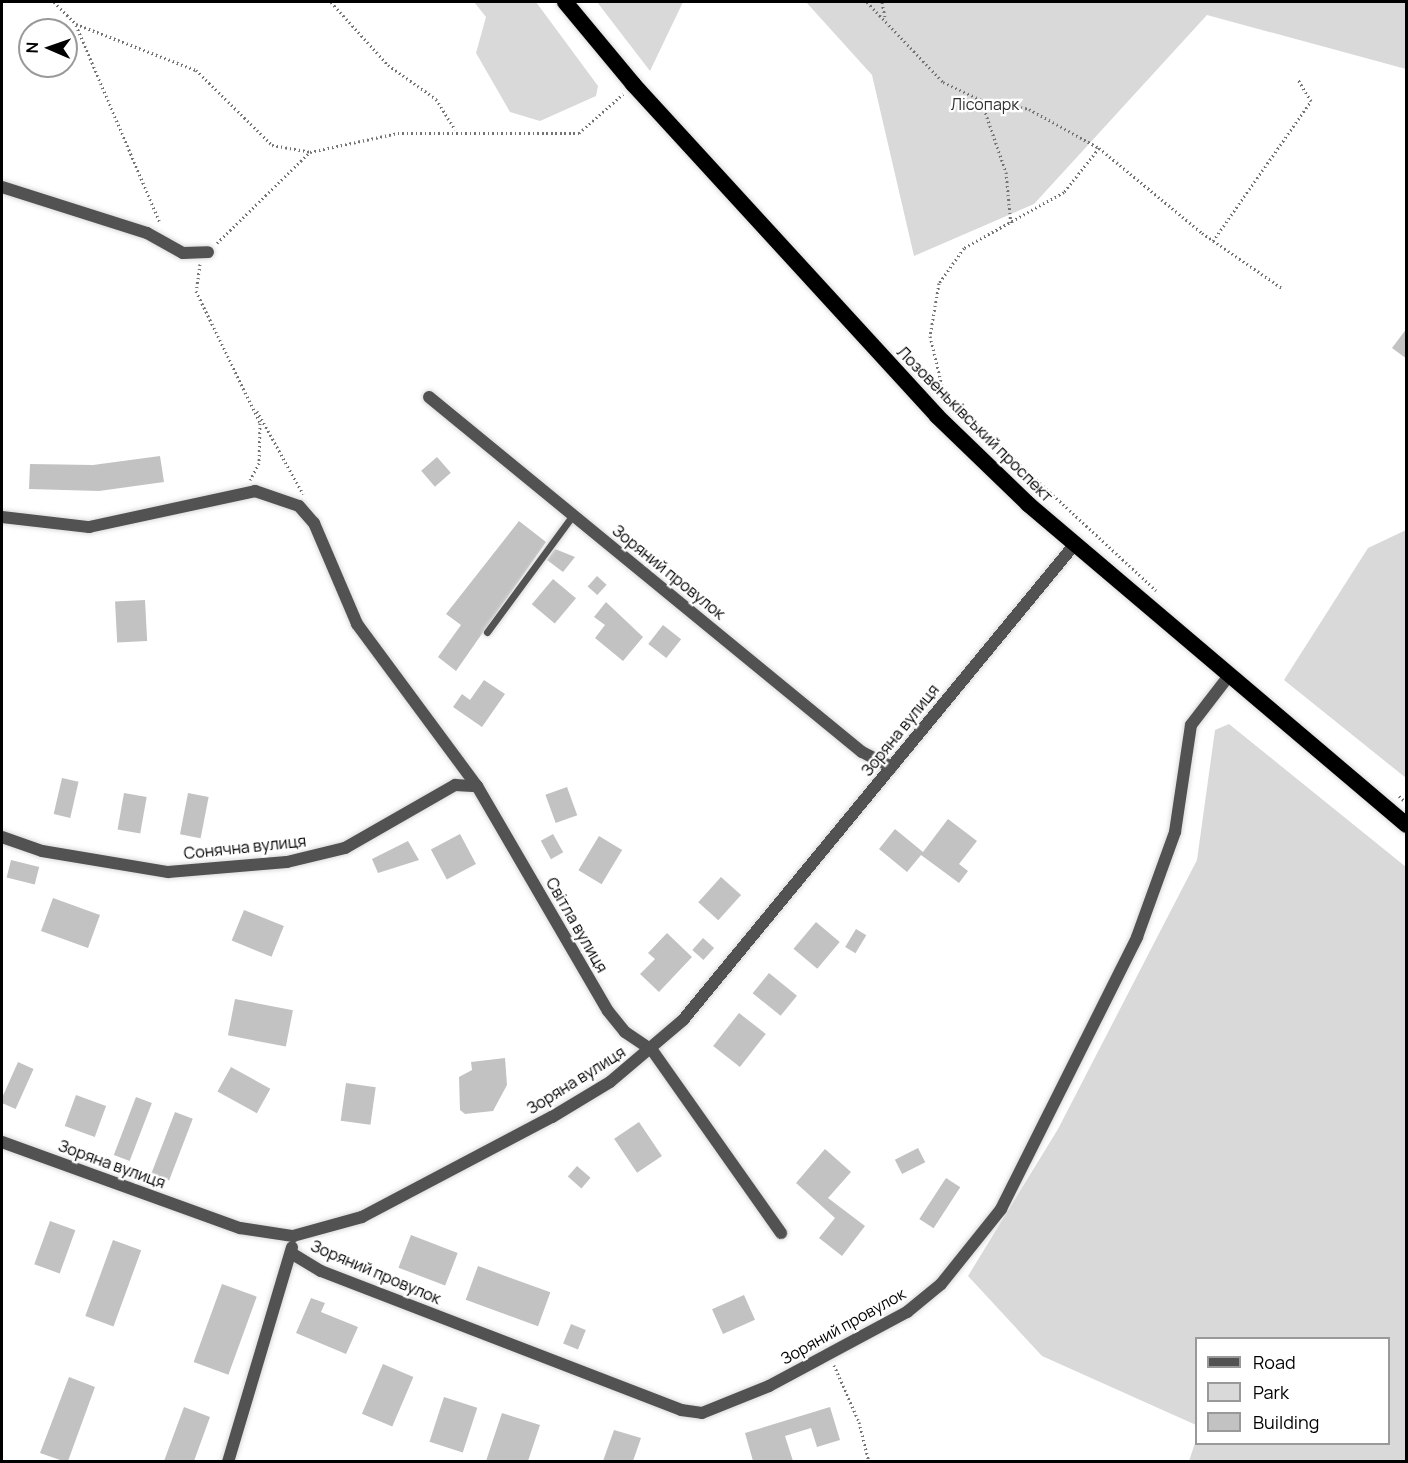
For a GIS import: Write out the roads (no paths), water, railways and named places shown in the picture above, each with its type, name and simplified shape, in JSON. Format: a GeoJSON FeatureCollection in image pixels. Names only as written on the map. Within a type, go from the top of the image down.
{"type":"FeatureCollection","features":[{"type":"Feature","properties":{"kind":"highway","name":"Лозовеньківський проспект"},"geometry":{"type":"LineString","coordinates":[[565,2],[633,84],[929,407],[1075,544],[1228,677],[1407,825]]}},
{"type":"Feature","properties":{"kind":"street"},"geometry":{"type":"LineString","coordinates":[[2,187],[147,233],[172,249],[208,252]]}},
{"type":"Feature","properties":{"kind":"street","name":"Зоряний провулок"},"geometry":{"type":"LineString","coordinates":[[429,397],[862,752],[891,767]]}},
{"type":"Feature","properties":{"kind":"street","name":"Світла вулиця"},"geometry":{"type":"LineString","coordinates":[[2,517],[90,527],[255,491],[283,497],[310,519],[357,624],[477,786],[608,1011],[625,1032],[652,1050],[781,1233]]}},
{"type":"Feature","properties":{"kind":"street","name":"Зоряна вулиця"},"geometry":{"type":"LineString","coordinates":[[2,1142],[240,1228],[293,1236],[362,1217],[423,1188],[572,1105],[652,1050],[891,767],[1075,544]]}},
{"type":"Feature","properties":{"kind":"street","name":"Зоряний провулок"},"geometry":{"type":"LineString","coordinates":[[291,1253],[321,1271],[681,1410],[721,1409],[829,1355],[923,1301],[1001,1209],[1137,937],[1175,832],[1191,725],[1228,677]]}},
{"type":"Feature","properties":{"kind":"street","name":"Сонячна вулиця"},"geometry":{"type":"LineString","coordinates":[[2,837],[42,851],[168,872],[287,862],[345,848],[455,785],[477,786]]}},
{"type":"Feature","properties":{"kind":"street"},"geometry":{"type":"LineString","coordinates":[[228,1461],[291,1253],[293,1236]]}},
{"type":"Feature","properties":{"kind":"lane"},"geometry":{"type":"LineString","coordinates":[[487,632],[573,515]]}},
{"type":"Feature","properties":{"kind":"park label","name":"Лісопарк"},"geometry":{"type":"Point","coordinates":[985,104]}}]}
